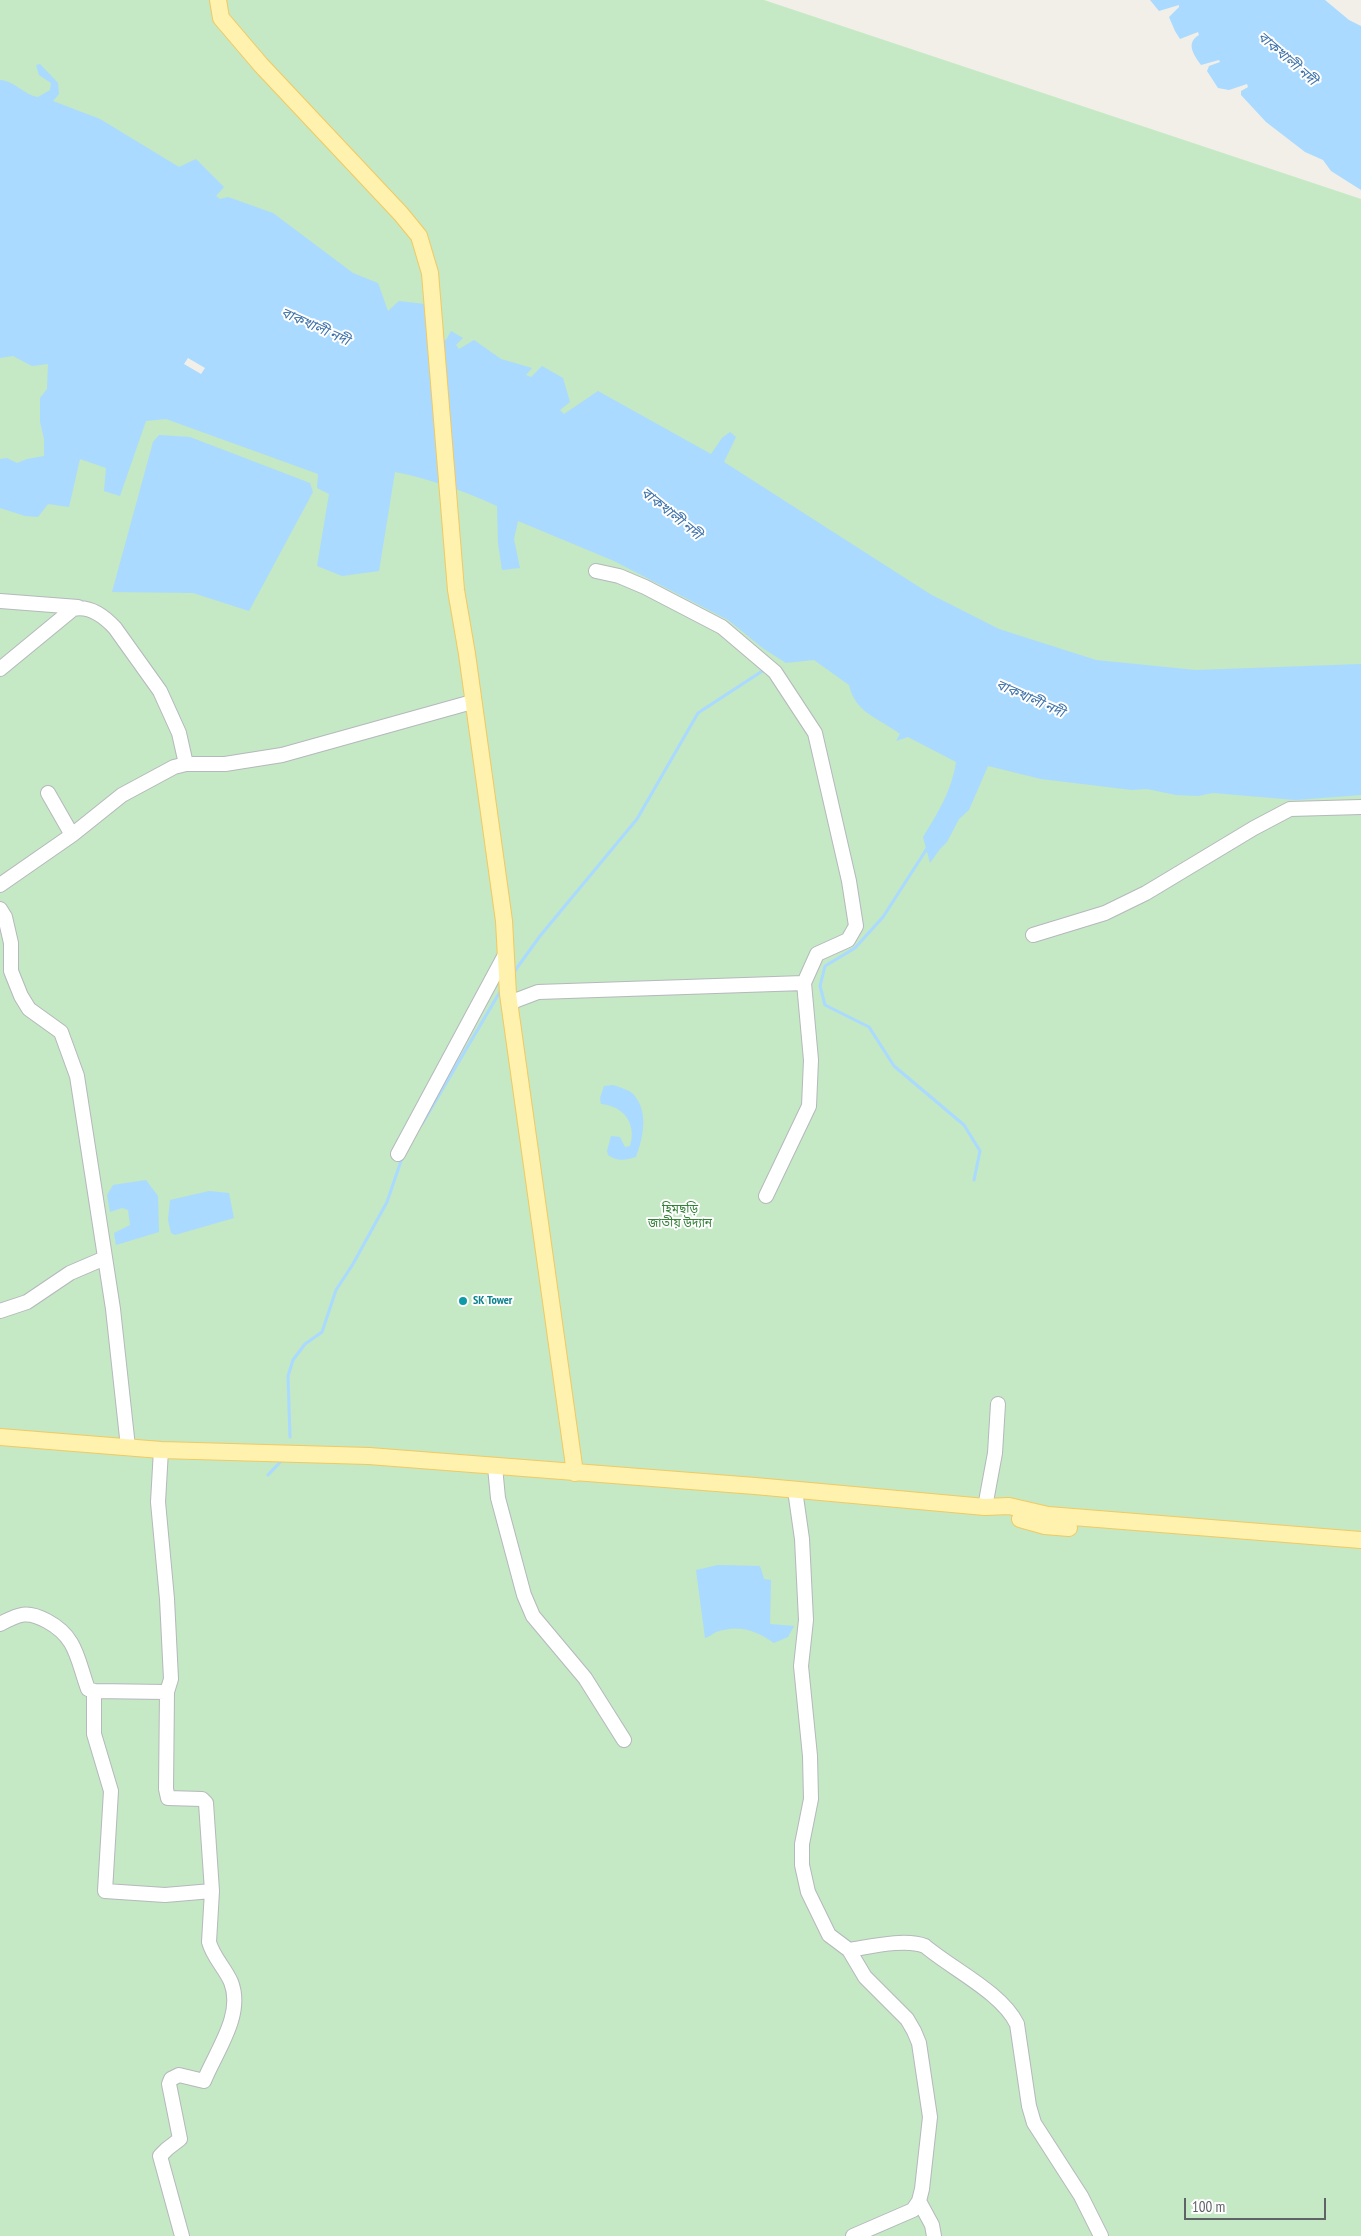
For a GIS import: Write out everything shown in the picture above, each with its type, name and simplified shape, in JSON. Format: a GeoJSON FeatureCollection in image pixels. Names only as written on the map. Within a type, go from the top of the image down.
{"type":"FeatureCollection","features":[{"type":"Feature","properties":{"kind":"main road"},"geometry":{"type":"LineString","coordinates":[[218,0],[221,18],[261,66],[401,214],[419,236],[430,273],[456,590],[504,921],[509,998],[575,1473]]}},
{"type":"Feature","properties":{"kind":"main road"},"geometry":{"type":"LineString","coordinates":[[0,1436],[161,1450],[369,1456],[985,1507],[1009,1506],[1048,1515],[1361,1540]]}},
{"type":"Feature","properties":{"kind":"main road"},"geometry":{"type":"LineString","coordinates":[[985,1507],[1005,1516],[1045,1526],[1361,1550]]}},
{"type":"Feature","properties":{"kind":"street"},"geometry":{"type":"LineString","coordinates":[[596,572],[619,576],[645,587],[722,627],[775,672],[815,733],[849,880],[856,926],[848,940],[817,954],[804,983],[811,1060],[809,1106],[766,1196]]}},
{"type":"Feature","properties":{"kind":"street"},"geometry":{"type":"LineString","coordinates":[[0,601],[79,607],[93,610],[107,619],[160,691],[179,733],[186,764]]}},
{"type":"Feature","properties":{"kind":"street"},"geometry":{"type":"LineString","coordinates":[[0,669],[25,650],[65,614],[79,607]]}},
{"type":"Feature","properties":{"kind":"street"},"geometry":{"type":"LineString","coordinates":[[0,885],[72,835],[122,795],[174,768],[186,764],[225,764],[282,755],[472,702]]}},
{"type":"Feature","properties":{"kind":"street"},"geometry":{"type":"LineString","coordinates":[[48,793],[72,835]]}},
{"type":"Feature","properties":{"kind":"street"},"geometry":{"type":"LineString","coordinates":[[1033,935],[1105,913],[1138,897],[1254,828],[1290,809],[1361,807]]}},
{"type":"Feature","properties":{"kind":"street"},"geometry":{"type":"LineString","coordinates":[[0,910],[6,917],[11,943],[5,973],[29,1009],[61,1032],[67,1045],[83,1107],[86,1138],[113,1309],[128,1447]]}},
{"type":"Feature","properties":{"kind":"street"},"geometry":{"type":"LineString","coordinates":[[398,1154],[506,953]]}},
{"type":"Feature","properties":{"kind":"street"},"geometry":{"type":"LineString","coordinates":[[509,998],[538,992],[804,983]]}},
{"type":"Feature","properties":{"kind":"street"},"geometry":{"type":"LineString","coordinates":[[0,1311],[27,1302],[70,1273],[105,1258]]}},
{"type":"Feature","properties":{"kind":"street"},"geometry":{"type":"LineString","coordinates":[[985,1507],[995,1453],[998,1404]]}},
{"type":"Feature","properties":{"kind":"street"},"geometry":{"type":"LineString","coordinates":[[161,1450],[158,1502],[167,1598],[171,1679],[167,1692],[166,1789],[168,1798],[202,1799],[206,1802],[212,1891],[209,1942],[233,1988],[232,2018],[204,2080],[179,2075],[171,2079],[170,2084],[180,2139],[160,2156],[182,2236]]}},
{"type":"Feature","properties":{"kind":"street"},"geometry":{"type":"LineString","coordinates":[[495,1467],[498,1498],[524,1595],[533,1616],[585,1678],[624,1740]]}},
{"type":"Feature","properties":{"kind":"street"},"geometry":{"type":"LineString","coordinates":[[795,1490],[802,1539],[806,1620],[801,1666],[810,1756],[810,1791],[808,1818],[802,1844],[802,1865],[808,1892],[829,1935],[849,1950],[865,1978],[907,2019],[914,2030],[919,2043],[930,2117],[926,2162],[919,2201],[913,2210],[853,2236]]}},
{"type":"Feature","properties":{"kind":"street"},"geometry":{"type":"LineString","coordinates":[[0,1624],[20,1614],[35,1614],[60,1628],[70,1638],[88,1688],[94,1691],[167,1692]]}},
{"type":"Feature","properties":{"kind":"street"},"geometry":{"type":"LineString","coordinates":[[94,1691],[94,1734],[111,1791],[105,1891],[164,1895],[212,1891]]}},
{"type":"Feature","properties":{"kind":"street"},"geometry":{"type":"LineString","coordinates":[[849,1950],[918,1943],[925,1946],[998,2001],[1012,2014],[1017,2024],[1029,2106],[1034,2123],[1081,2196],[1101,2236]]}},
{"type":"Feature","properties":{"kind":"street"},"geometry":{"type":"LineString","coordinates":[[919,2201],[932,2225],[934,2236]]}},
{"type":"Feature","properties":{"kind":"green space","name":"হিমছড়ি জাতীয় উদ্যান"},"geometry":{"type":"Polygon","coordinates":[[[0,0],[764,0],[1361,199],[1361,2236],[0,2236],[0,0]]]}},
{"type":"Feature","properties":{"kind":"water","name":"বাকখালী নদী"},"geometry":{"type":"Polygon","coordinates":[[[1150,0],[1325,0],[1349,20],[1361,26],[1361,190],[1331,171],[1323,160],[1305,152],[1266,122],[1241,95],[1241,91],[1248,87],[1247,84],[1229,90],[1218,88],[1207,71],[1209,66],[1220,62],[1219,60],[1201,65],[1192,49],[1192,42],[1199,35],[1198,32],[1180,39],[1175,31],[1169,17],[1179,5],[1159,11],[1150,0]]]}},
{"type":"Feature","properties":{"kind":"water","name":"বাকখালী নদী"},"geometry":{"type":"Polygon","coordinates":[[[40,64],[58,83],[59,94],[53,101],[100,119],[179,167],[196,159],[224,187],[216,196],[220,199],[228,197],[273,213],[353,273],[378,283],[388,311],[399,301],[425,304],[430,332],[446,340],[451,331],[463,338],[456,345],[459,349],[474,340],[501,359],[532,368],[526,375],[531,377],[542,366],[563,378],[570,402],[560,410],[564,414],[598,391],[711,454],[722,438],[730,432],[736,437],[724,462],[930,594],[999,629],[1096,660],[1196,670],[1361,664],[1361,795],[1296,800],[1213,793],[1198,796],[1176,795],[1147,789],[1132,790],[1041,779],[988,766],[969,810],[959,819],[947,842],[930,863],[923,837],[948,792],[956,762],[908,737],[896,741],[900,734],[862,709],[852,694],[849,685],[814,660],[786,663],[764,649],[728,620],[614,561],[518,521],[514,539],[520,568],[502,570],[498,543],[497,506],[460,490],[395,472],[379,571],[342,576],[317,566],[329,494],[317,488],[318,474],[166,419],[146,421],[120,496],[104,491],[106,468],[80,459],[69,507],[48,504],[38,517],[25,516],[0,508],[0,459],[7,458],[17,463],[44,456],[44,439],[40,422],[40,398],[47,389],[48,364],[32,366],[13,356],[0,358],[0,80],[38,97],[50,90],[51,83],[39,75],[36,65],[40,64]]]}},
{"type":"Feature","properties":{"kind":"water"},"geometry":{"type":"Polygon","coordinates":[[[159,435],[190,437],[310,483],[313,492],[249,611],[193,593],[112,592],[153,442],[159,435]]]}},
{"type":"Feature","properties":{"kind":"water"},"geometry":{"type":"Polygon","coordinates":[[[613,1085],[632,1093],[642,1110],[641,1142],[636,1157],[622,1160],[608,1155],[607,1151],[611,1136],[620,1137],[625,1147],[630,1146],[632,1138],[630,1124],[622,1112],[609,1105],[601,1104],[600,1098],[604,1086],[613,1085]]]}},
{"type":"Feature","properties":{"kind":"water"},"geometry":{"type":"Polygon","coordinates":[[[146,1180],[158,1196],[159,1232],[116,1245],[114,1233],[130,1225],[128,1210],[122,1208],[110,1212],[107,1195],[113,1185],[146,1180]]]}},
{"type":"Feature","properties":{"kind":"water"},"geometry":{"type":"Polygon","coordinates":[[[209,1191],[229,1193],[234,1218],[175,1235],[171,1233],[168,1220],[170,1200],[209,1191]]]}},
{"type":"Feature","properties":{"kind":"water"},"geometry":{"type":"Polygon","coordinates":[[[718,1565],[760,1566],[764,1579],[771,1580],[770,1624],[794,1626],[788,1637],[774,1643],[754,1632],[732,1629],[716,1632],[705,1638],[696,1570],[718,1565]]]}},
{"type":"Feature","properties":{"kind":"pier"},"geometry":{"type":"Polygon","coordinates":[[[188,358],[205,368],[201,374],[184,364],[188,358]]]}},
{"type":"Feature","properties":{"kind":"waterway"},"geometry":{"type":"LineString","coordinates":[[514,972],[540,936],[637,819],[698,713],[767,668]]}},
{"type":"Feature","properties":{"kind":"waterway"},"geometry":{"type":"LineString","coordinates":[[928,847],[883,917],[855,948],[825,966],[820,986],[825,1005],[869,1027],[894,1066],[964,1125],[980,1151],[974,1180]]}},
{"type":"Feature","properties":{"kind":"waterway"},"geometry":{"type":"LineString","coordinates":[[422,1124],[501,990]]}},
{"type":"Feature","properties":{"kind":"waterway"},"geometry":{"type":"LineString","coordinates":[[290,1437],[288,1376],[293,1360],[305,1344],[322,1332],[336,1290],[353,1264],[387,1202],[402,1158]]}},
{"type":"Feature","properties":{"kind":"waterway"},"geometry":{"type":"LineString","coordinates":[[268,1475],[283,1459]]}},
{"type":"Feature","properties":{"kind":"place","name":"SK Tower"},"geometry":{"type":"Point","coordinates":[463,1301]}}]}
